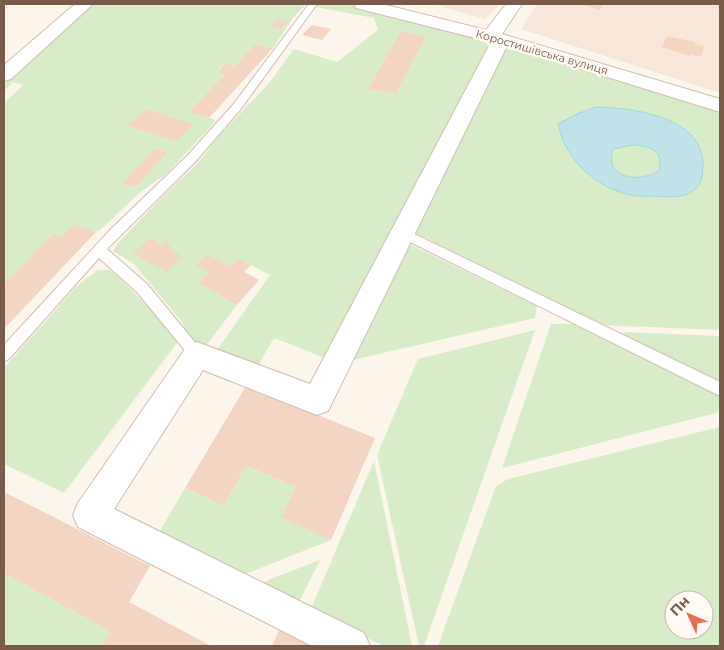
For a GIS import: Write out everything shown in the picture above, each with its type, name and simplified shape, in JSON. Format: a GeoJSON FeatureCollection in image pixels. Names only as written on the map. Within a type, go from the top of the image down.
{"type":"FeatureCollection","features":[{"type":"Feature","properties":{"kind":"street"},"geometry":{"type":"LineString","coordinates":[[4,75],[84,4]]}},
{"type":"Feature","properties":{"kind":"street","name":"Коростишівська вулиця"},"geometry":{"type":"LineString","coordinates":[[362,4],[497,37],[720,106]]}},
{"type":"Feature","properties":{"kind":"street"},"geometry":{"type":"LineString","coordinates":[[351,646],[90,515],[197,355],[317,401],[514,4]]}},
{"type":"Feature","properties":{"kind":"lane"},"geometry":{"type":"LineString","coordinates":[[4,355],[99,250],[191,159],[236,108],[313,4]]}},
{"type":"Feature","properties":{"kind":"lane"},"geometry":{"type":"LineString","coordinates":[[402,233],[720,389]]}},
{"type":"Feature","properties":{"kind":"lane"},"geometry":{"type":"LineString","coordinates":[[99,250],[142,288],[197,355]]}},
{"type":"Feature","properties":{"kind":"shaded area"},"geometry":{"type":"Polygon","coordinates":[[[434,4],[500,4],[485,19],[434,4]]]}},
{"type":"Feature","properties":{"kind":"shaded area"},"geometry":{"type":"Polygon","coordinates":[[[537,4],[720,4],[720,93],[521,29],[537,4]]]}},
{"type":"Feature","properties":{"kind":"green space"},"geometry":{"type":"Polygon","coordinates":[[[91,4],[306,4],[292,19],[273,48],[255,44],[234,66],[226,63],[218,71],[225,74],[189,111],[215,120],[215,122],[166,174],[139,193],[99,231],[61,237],[53,235],[4,284],[4,103],[23,85],[13,82],[4,91],[4,82],[91,4]],[[146,109],[127,126],[176,142],[193,124],[146,109]],[[155,148],[122,183],[136,187],[168,152],[155,148]]]}},
{"type":"Feature","properties":{"kind":"green space"},"geometry":{"type":"Polygon","coordinates":[[[318,4],[346,4],[492,41],[330,360],[274,338],[256,369],[215,353],[270,275],[238,258],[230,266],[208,254],[197,264],[209,272],[198,283],[237,305],[205,347],[192,341],[182,322],[134,264],[113,251],[117,244],[165,194],[197,164],[219,136],[269,83],[294,49],[337,62],[378,30],[374,18],[316,7],[318,4]],[[401,32],[368,89],[396,94],[426,36],[401,32]]]}},
{"type":"Feature","properties":{"kind":"green space"},"geometry":{"type":"Polygon","coordinates":[[[503,49],[515,50],[570,64],[720,111],[720,330],[600,325],[412,231],[503,49]]]}},
{"type":"Feature","properties":{"kind":"green space"},"geometry":{"type":"Polygon","coordinates":[[[411,245],[537,306],[535,318],[344,362],[405,247],[411,245]]]}},
{"type":"Feature","properties":{"kind":"green space"},"geometry":{"type":"Polygon","coordinates":[[[98,270],[109,270],[114,273],[179,340],[64,493],[4,464],[4,368],[77,286],[98,270]]]}},
{"type":"Feature","properties":{"kind":"green space"},"geometry":{"type":"Polygon","coordinates":[[[551,324],[573,324],[720,396],[720,410],[716,413],[502,468],[551,324]]]}},
{"type":"Feature","properties":{"kind":"green space"},"geometry":{"type":"Polygon","coordinates":[[[535,330],[424,646],[419,646],[377,455],[418,359],[535,330]]]}},
{"type":"Feature","properties":{"kind":"green space"},"geometry":{"type":"Polygon","coordinates":[[[624,332],[720,336],[720,383],[626,338],[624,332]]]}},
{"type":"Feature","properties":{"kind":"green space"},"geometry":{"type":"Polygon","coordinates":[[[720,427],[720,646],[438,646],[496,486],[508,479],[720,427]]]}},
{"type":"Feature","properties":{"kind":"green space"},"geometry":{"type":"Polygon","coordinates":[[[374,461],[412,646],[384,646],[310,611],[374,461]]]}},
{"type":"Feature","properties":{"kind":"green space"},"geometry":{"type":"Polygon","coordinates":[[[246,466],[296,487],[282,517],[331,540],[240,576],[158,534],[185,488],[224,506],[246,466]]]}},
{"type":"Feature","properties":{"kind":"green space"},"geometry":{"type":"Polygon","coordinates":[[[320,560],[298,604],[258,584],[320,560]]]}},
{"type":"Feature","properties":{"kind":"green space"},"geometry":{"type":"Polygon","coordinates":[[[4,573],[111,632],[102,646],[4,646],[4,573]]]}},
{"type":"Feature","properties":{"kind":"water"},"geometry":{"type":"Polygon","coordinates":[[[596,107],[611,108],[645,113],[678,125],[691,135],[700,148],[703,168],[698,186],[685,195],[665,197],[630,195],[602,184],[574,159],[562,136],[558,124],[596,107]],[[632,145],[613,149],[611,159],[613,167],[618,172],[625,176],[642,177],[659,171],[659,158],[654,150],[632,145]]]}},
{"type":"Feature","properties":{"kind":"building"},"geometry":{"type":"Polygon","coordinates":[[[582,4],[605,4],[600,10],[582,4]]]}},
{"type":"Feature","properties":{"kind":"building"},"geometry":{"type":"Polygon","coordinates":[[[276,20],[287,22],[281,29],[270,27],[276,20]]]}},
{"type":"Feature","properties":{"kind":"building"},"geometry":{"type":"Polygon","coordinates":[[[312,25],[331,29],[322,40],[302,35],[312,25]]]}},
{"type":"Feature","properties":{"kind":"building"},"geometry":{"type":"Polygon","coordinates":[[[401,31],[426,36],[396,94],[368,89],[401,31]]]}},
{"type":"Feature","properties":{"kind":"building"},"geometry":{"type":"Polygon","coordinates":[[[667,36],[695,42],[694,44],[704,46],[701,57],[691,54],[690,56],[662,47],[667,36]]]}},
{"type":"Feature","properties":{"kind":"building"},"geometry":{"type":"Polygon","coordinates":[[[255,44],[273,48],[209,118],[188,112],[225,74],[218,72],[226,63],[234,66],[255,44]]]}},
{"type":"Feature","properties":{"kind":"building"},"geometry":{"type":"Polygon","coordinates":[[[146,109],[194,124],[176,142],[127,126],[146,109]]]}},
{"type":"Feature","properties":{"kind":"building"},"geometry":{"type":"Polygon","coordinates":[[[155,148],[168,152],[136,187],[122,183],[155,148]]]}},
{"type":"Feature","properties":{"kind":"building"},"geometry":{"type":"Polygon","coordinates":[[[74,224],[96,232],[4,329],[4,284],[53,234],[61,237],[74,224]]]}},
{"type":"Feature","properties":{"kind":"building"},"geometry":{"type":"Polygon","coordinates":[[[150,238],[162,245],[165,241],[172,245],[168,249],[183,256],[167,272],[133,254],[150,238]]]}},
{"type":"Feature","properties":{"kind":"building"},"geometry":{"type":"Polygon","coordinates":[[[208,254],[230,266],[238,258],[251,265],[244,272],[259,280],[237,305],[198,283],[209,272],[196,265],[208,254]]]}},
{"type":"Feature","properties":{"kind":"building"},"geometry":{"type":"Polygon","coordinates":[[[246,386],[375,438],[331,540],[281,517],[296,487],[246,466],[224,506],[185,488],[246,386]]]}},
{"type":"Feature","properties":{"kind":"building"},"geometry":{"type":"Polygon","coordinates":[[[4,492],[150,566],[129,602],[211,646],[102,646],[111,632],[4,573],[4,492]]]}},
{"type":"Feature","properties":{"kind":"building"},"geometry":{"type":"Polygon","coordinates":[[[280,628],[317,646],[272,646],[280,628]]]}}]}
